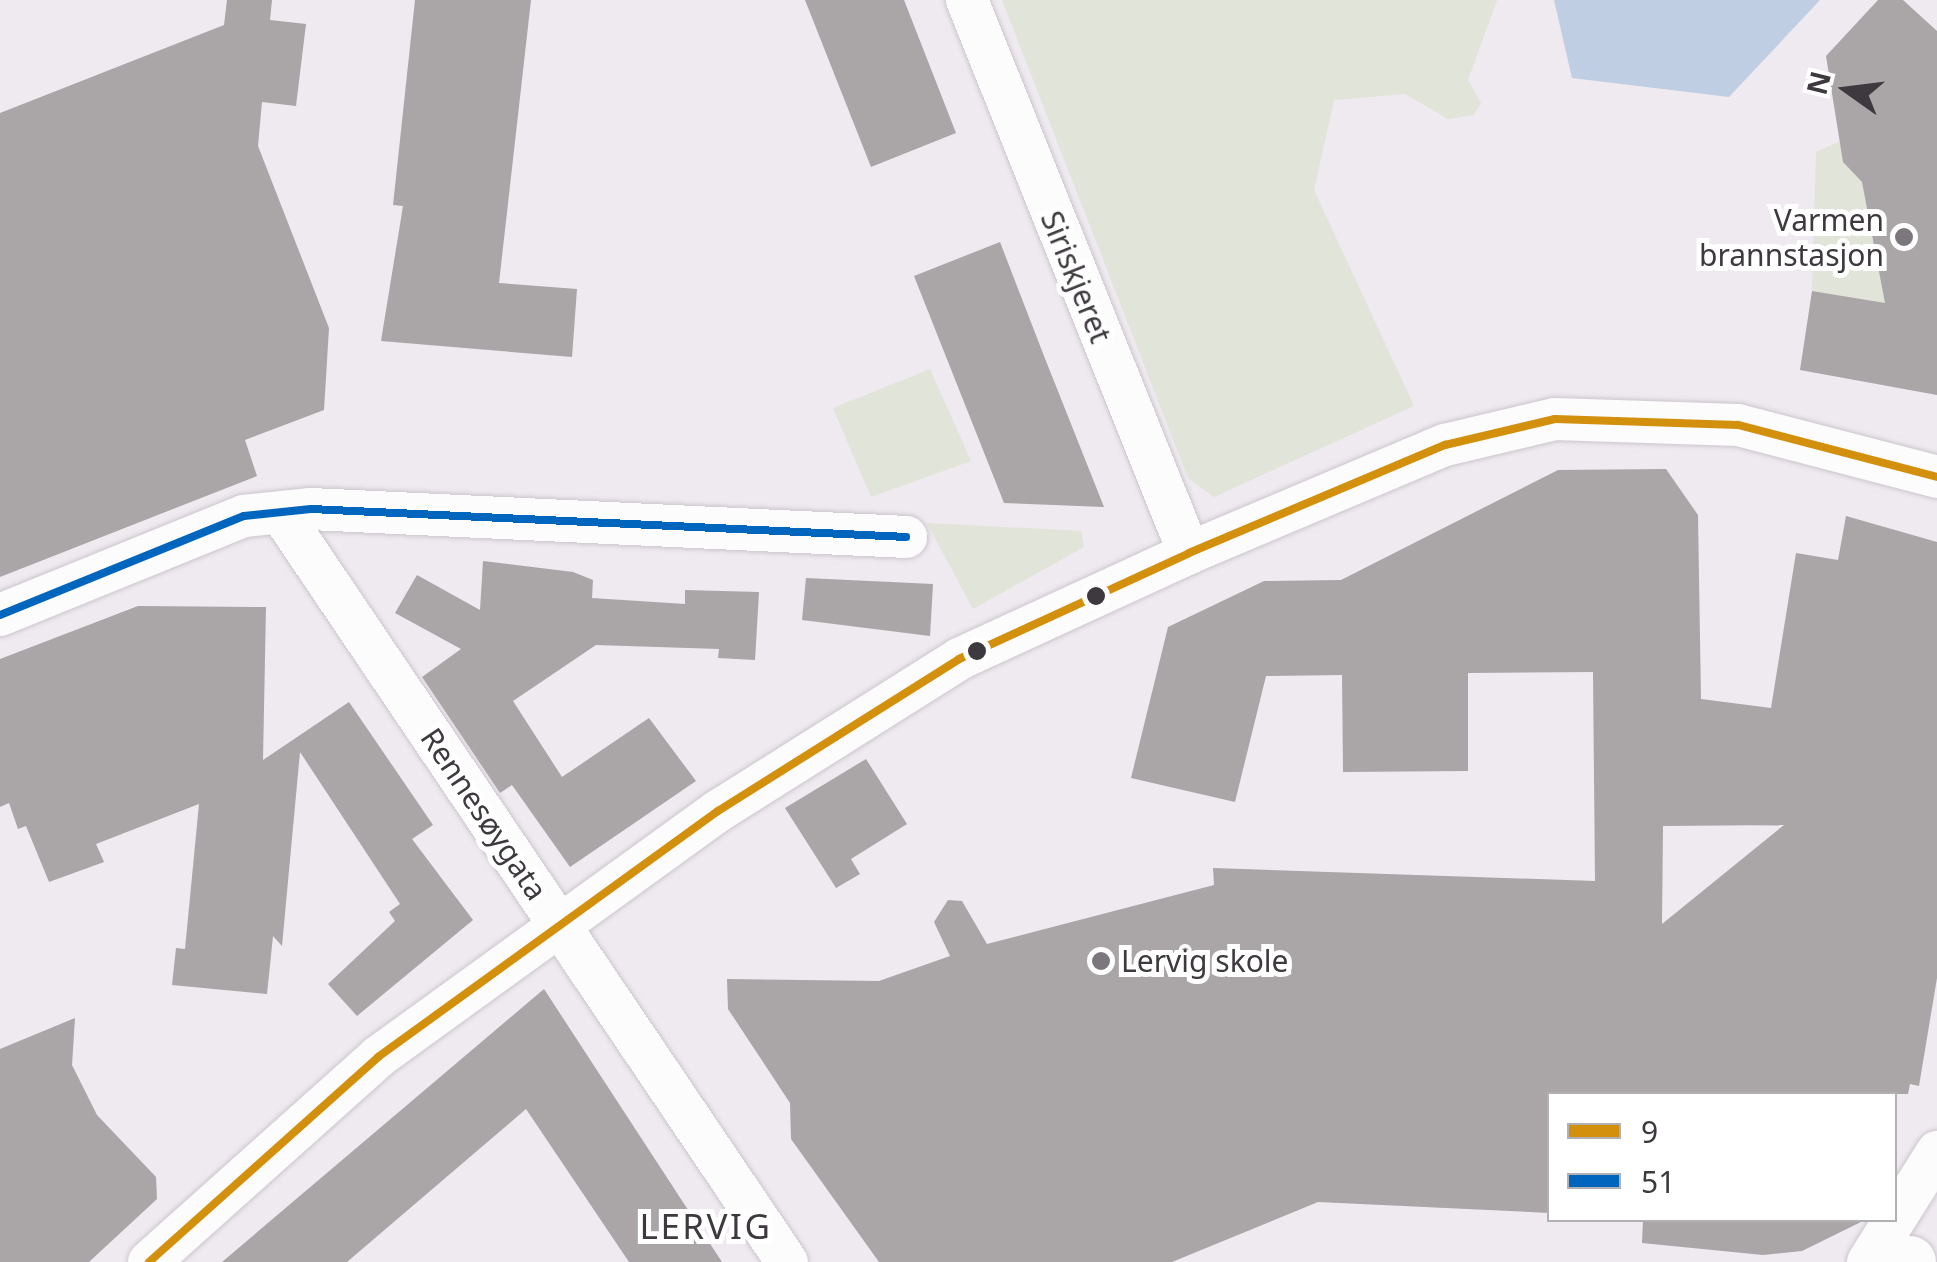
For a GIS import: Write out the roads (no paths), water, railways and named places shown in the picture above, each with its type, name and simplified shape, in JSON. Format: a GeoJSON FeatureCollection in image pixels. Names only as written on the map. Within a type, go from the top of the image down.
{"type":"FeatureCollection","features":[{"type":"Feature","properties":{"kind":"main road"},"geometry":{"type":"LineString","coordinates":[[1880,1262],[1910,1262]]}},
{"type":"Feature","properties":{"kind":"street","name":"Siriskjeret"},"geometry":{"type":"LineString","coordinates":[[968,0],[1189,553]]}},
{"type":"Feature","properties":{"kind":"street"},"geometry":{"type":"LineString","coordinates":[[150,1262],[378,1057],[559,922],[959,659],[1189,553],[1445,445],[1555,419],[1738,425],[1935,479]]}},
{"type":"Feature","properties":{"kind":"street"},"geometry":{"type":"LineString","coordinates":[[0,615],[244,516],[368,508],[906,537]]}},
{"type":"Feature","properties":{"kind":"street","name":"Rennesøygata"},"geometry":{"type":"LineString","coordinates":[[282,516],[787,1262]]}},
{"type":"Feature","properties":{"kind":"street"},"geometry":{"type":"LineString","coordinates":[[1897,1216],[1937,1152]]}},
{"type":"Feature","properties":{"kind":"street"},"geometry":{"type":"LineString","coordinates":[[1868,1262],[1893,1222]]}},
{"type":"Feature","properties":{"kind":"water"},"geometry":{"type":"Polygon","coordinates":[[[1554,0],[1820,0],[1729,97],[1572,78],[1554,0]]]}},
{"type":"Feature","properties":{"kind":"place","name":"Varmen brannstasjon"},"geometry":{"type":"Point","coordinates":[1904,237]}},
{"type":"Feature","properties":{"kind":"place","name":"Lervig skole"},"geometry":{"type":"Point","coordinates":[1101,961]}},
{"type":"Feature","properties":{"kind":"district","name":"LERVIG"},"geometry":{"type":"Point","coordinates":[706,1226]}}]}
